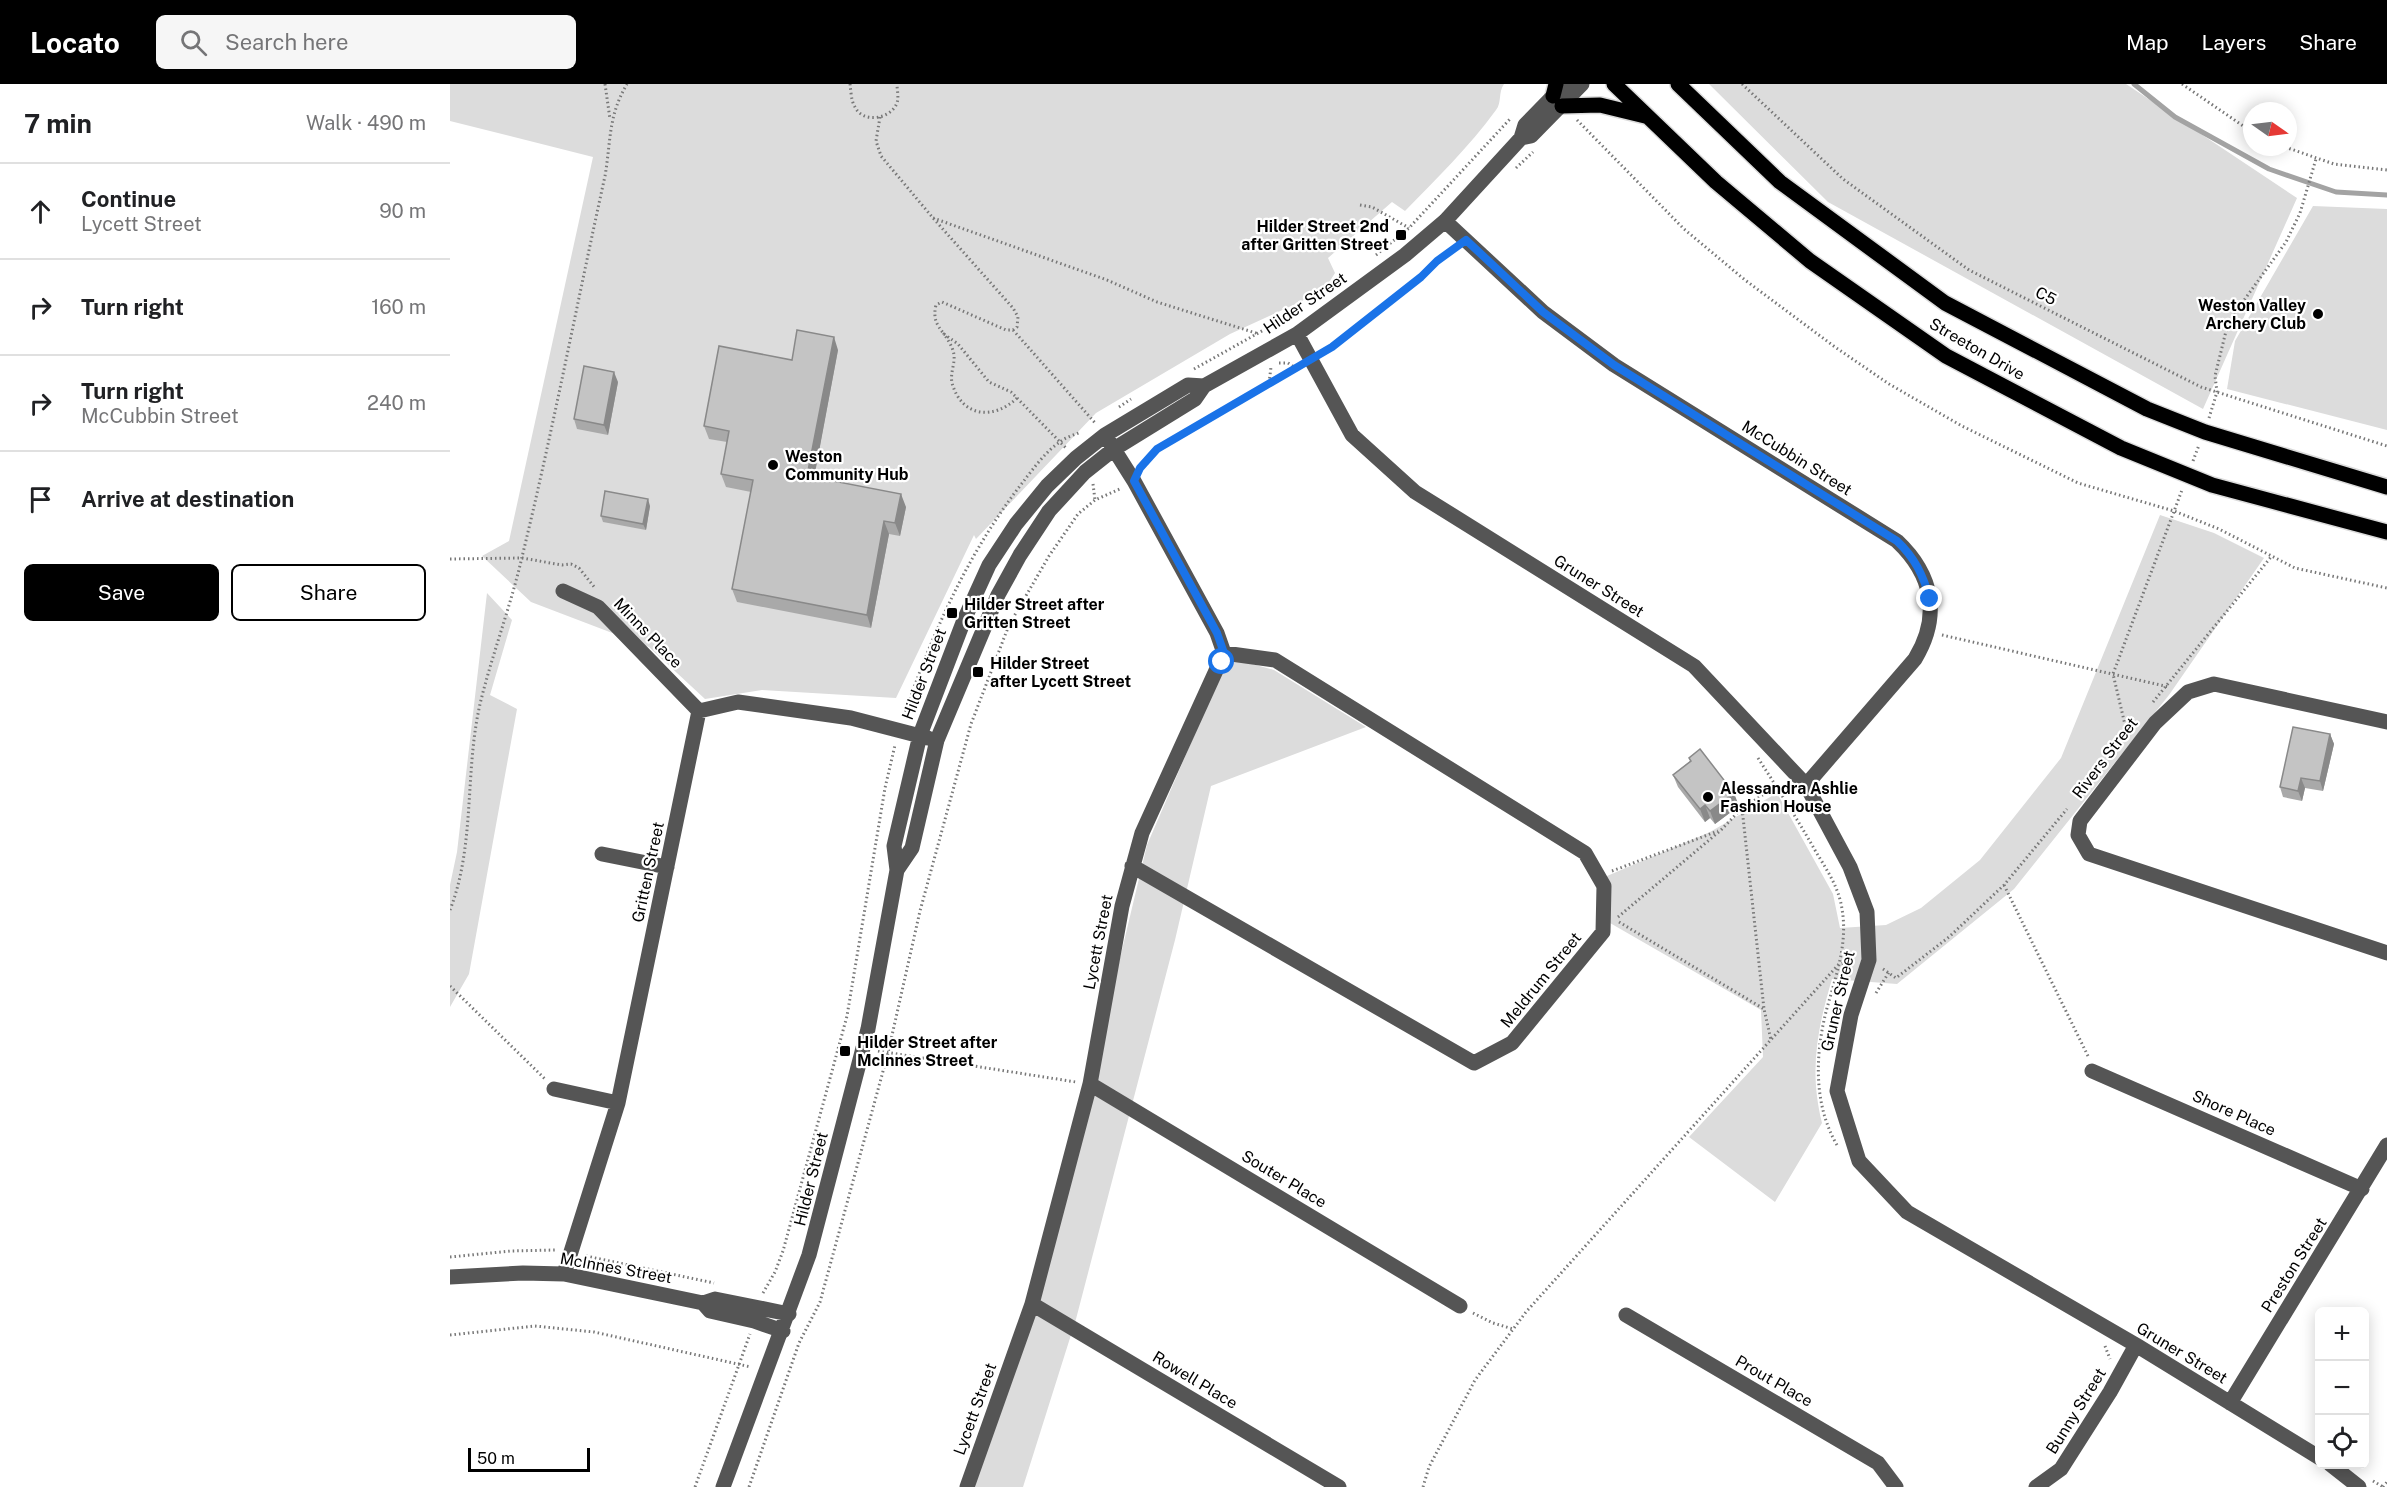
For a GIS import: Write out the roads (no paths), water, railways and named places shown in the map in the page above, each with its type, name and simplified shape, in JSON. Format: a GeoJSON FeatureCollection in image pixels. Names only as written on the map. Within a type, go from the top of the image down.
{"type":"FeatureCollection","features":[{"type":"Feature","properties":{"kind":"main road","name":"Streeton Drive"},"geometry":{"type":"LineString","coordinates":[[1614,84],[1716,182],[1810,261],[1946,356],[2131,452],[2212,485],[2387,532]]}},
{"type":"Feature","properties":{"kind":"main road","name":"Streeton Drive"},"geometry":{"type":"LineString","coordinates":[[1678,84],[1780,182],[1945,303],[2147,409],[2205,432],[2387,487]]}},
{"type":"Feature","properties":{"kind":"main road"},"geometry":{"type":"LineString","coordinates":[[1557,95],[1648,117]]}},
{"type":"Feature","properties":{"kind":"street","name":"Hilder Street"},"geometry":{"type":"LineString","coordinates":[[897,870],[912,848],[937,740],[984,627],[1014,565],[1049,511],[1085,472],[1114,449],[1195,399],[1204,386],[1297,334],[1405,255],[1445,221],[1521,138],[1531,136],[1565,84]]}},
{"type":"Feature","properties":{"kind":"street","name":"Hilder Street"},"geometry":{"type":"LineString","coordinates":[[1557,95],[1582,84]]}},
{"type":"Feature","properties":{"kind":"street","name":"McCubbin Street"},"geometry":{"type":"LineString","coordinates":[[1445,221],[1543,312],[1614,365],[1897,541],[1911,555],[1925,579],[1931,614],[1928,632],[1915,659],[1806,785]]}},
{"type":"Feature","properties":{"kind":"street","name":"Gruner Street"},"geometry":{"type":"LineString","coordinates":[[1297,334],[1352,435],[1415,492],[1694,666],[1806,785],[1850,867],[1867,912],[1869,960],[1851,1015],[1837,1091],[1859,1161],[1907,1212],[2136,1345],[2315,1456]]}},
{"type":"Feature","properties":{"kind":"street","name":"Hilder Street"},"geometry":{"type":"LineString","coordinates":[[723,1487],[783,1331],[809,1255],[868,1029],[897,870],[894,846],[920,735],[964,620],[989,565],[1016,524],[1047,486],[1076,458],[1100,429],[1188,385],[1204,386]]}},
{"type":"Feature","properties":{"kind":"street"},"geometry":{"type":"LineString","coordinates":[[1100,429],[1134,481],[1217,633],[1224,653]]}},
{"type":"Feature","properties":{"kind":"street","name":"Minns Place"},"geometry":{"type":"LineString","coordinates":[[563,591],[598,607],[699,711]]}},
{"type":"Feature","properties":{"kind":"street","name":"Lycett Street"},"geometry":{"type":"LineString","coordinates":[[967,1487],[1032,1304],[1090,1084],[1122,906],[1142,833],[1224,653]]}},
{"type":"Feature","properties":{"kind":"street","name":"Meldrum Street"},"geometry":{"type":"LineString","coordinates":[[1132,866],[1474,1063],[1512,1043],[1603,932],[1605,886],[1585,853],[1275,660],[1224,653]]}},
{"type":"Feature","properties":{"kind":"street","name":"Rivers Street"},"geometry":{"type":"LineString","coordinates":[[2387,722],[2214,684],[2188,692],[2155,723],[2080,821],[2078,835],[2089,854],[2387,953]]}},
{"type":"Feature","properties":{"kind":"street"},"geometry":{"type":"LineString","coordinates":[[699,711],[738,702],[851,718],[937,740]]}},
{"type":"Feature","properties":{"kind":"street","name":"Gritten Street"},"geometry":{"type":"LineString","coordinates":[[564,1274],[618,1103],[699,711]]}},
{"type":"Feature","properties":{"kind":"street"},"geometry":{"type":"LineString","coordinates":[[602,854],[667,867]]}},
{"type":"Feature","properties":{"kind":"street","name":"Shore Place"},"geometry":{"type":"LineString","coordinates":[[2092,1071],[2362,1189]]}},
{"type":"Feature","properties":{"kind":"street","name":"Souter Place"},"geometry":{"type":"LineString","coordinates":[[1090,1084],[1460,1306]]}},
{"type":"Feature","properties":{"kind":"street"},"geometry":{"type":"LineString","coordinates":[[554,1089],[618,1103]]}},
{"type":"Feature","properties":{"kind":"street","name":"Preston Street"},"geometry":{"type":"LineString","coordinates":[[2230,1403],[2362,1189],[2387,1144]]}},
{"type":"Feature","properties":{"kind":"street","name":"McInnes Street"},"geometry":{"type":"LineString","coordinates":[[450,1277],[523,1273],[564,1274],[703,1303],[715,1299],[789,1314]]}},
{"type":"Feature","properties":{"kind":"street","name":"McInnes Street"},"geometry":{"type":"LineString","coordinates":[[703,1303],[710,1311],[754,1321],[783,1331]]}},
{"type":"Feature","properties":{"kind":"street","name":"Rowell Place"},"geometry":{"type":"LineString","coordinates":[[1032,1304],[1339,1487]]}},
{"type":"Feature","properties":{"kind":"street","name":"Prout Place"},"geometry":{"type":"LineString","coordinates":[[1626,1315],[1878,1463],[1896,1487]]}},
{"type":"Feature","properties":{"kind":"street","name":"Bunny Street"},"geometry":{"type":"LineString","coordinates":[[2036,1487],[2061,1469],[2110,1392],[2136,1345]]}},
{"type":"Feature","properties":{"kind":"street"},"geometry":{"type":"LineString","coordinates":[[2336,1469],[2359,1487]]}},
{"type":"Feature","properties":{"kind":"waterway"},"geometry":{"type":"LineString","coordinates":[[2134,84],[2175,117],[2269,169],[2336,192],[2387,195]]}},
{"type":"Feature","properties":{"kind":"place","name":"Hilder Street 2nd after Gritten Street"},"geometry":{"type":"Point","coordinates":[1401,235]}},
{"type":"Feature","properties":{"kind":"place","name":"Weston Valley Archery Club"},"geometry":{"type":"Point","coordinates":[2318,314]}},
{"type":"Feature","properties":{"kind":"place","name":"Weston Community Hub"},"geometry":{"type":"Point","coordinates":[773,465]}},
{"type":"Feature","properties":{"kind":"place","name":"Hilder Street after Gritten Street"},"geometry":{"type":"Point","coordinates":[952,613]}},
{"type":"Feature","properties":{"kind":"place","name":"Hilder Street after Lycett Street"},"geometry":{"type":"Point","coordinates":[978,672]}},
{"type":"Feature","properties":{"kind":"place","name":"Alessandra Ashlie Fashion House"},"geometry":{"type":"Point","coordinates":[1708,797]}},
{"type":"Feature","properties":{"kind":"place","name":"Hilder Street after McInnes Street"},"geometry":{"type":"Point","coordinates":[845,1051]}}]}
